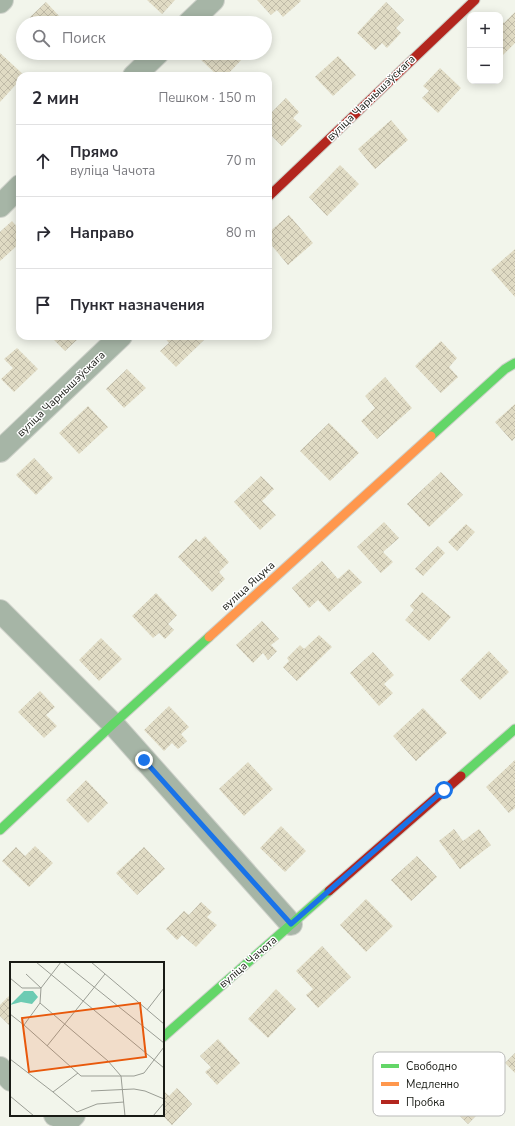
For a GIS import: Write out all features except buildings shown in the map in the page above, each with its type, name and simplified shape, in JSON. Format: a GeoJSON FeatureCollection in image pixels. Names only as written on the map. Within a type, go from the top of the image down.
{"type":"FeatureCollection","features":[{"type":"Feature","properties":{"kind":"street"},"geometry":{"type":"LineString","coordinates":[[196,16],[213,0]]}},
{"type":"Feature","properties":{"kind":"street","name":"вуліца Чарнышэўскага"},"geometry":{"type":"LineString","coordinates":[[272,192],[475,0]]}},
{"type":"Feature","properties":{"kind":"street"},"geometry":{"type":"LineString","coordinates":[[138,72],[151,60]]}},
{"type":"Feature","properties":{"kind":"street"},"geometry":{"type":"LineString","coordinates":[[0,206],[16,190]]}},
{"type":"Feature","properties":{"kind":"street","name":"вуліца Чарнышэўскага"},"geometry":{"type":"LineString","coordinates":[[0,451],[117,340]]}},
{"type":"Feature","properties":{"kind":"street","name":"вуліца Яцука"},"geometry":{"type":"LineString","coordinates":[[0,830],[113,724],[505,369],[515,363]]}},
{"type":"Feature","properties":{"kind":"street"},"geometry":{"type":"LineString","coordinates":[[0,611],[113,724],[291,924]]}},
{"type":"Feature","properties":{"kind":"street","name":"вуліца Чачота"},"geometry":{"type":"LineString","coordinates":[[164,1036],[515,729]]}},
{"type":"Feature","properties":{"kind":"street"},"geometry":{"type":"LineString","coordinates":[[0,1068],[10,1079]]}},
{"type":"Feature","properties":{"kind":"traffic: fast"},"geometry":{"type":"LineString","coordinates":[[431,436],[505,369],[515,363]]}},
{"type":"Feature","properties":{"kind":"traffic: fast"},"geometry":{"type":"LineString","coordinates":[[0,830],[113,724],[209,637]]}},
{"type":"Feature","properties":{"kind":"traffic: fast"},"geometry":{"type":"LineString","coordinates":[[461,776],[515,729]]}},
{"type":"Feature","properties":{"kind":"traffic: fast"},"geometry":{"type":"LineString","coordinates":[[164,1036],[329,891]]}},
{"type":"Feature","properties":{"kind":"traffic: slow"},"geometry":{"type":"LineString","coordinates":[[209,637],[431,436]]}},
{"type":"Feature","properties":{"kind":"traffic: jam"},"geometry":{"type":"LineString","coordinates":[[272,193],[475,0]]}},
{"type":"Feature","properties":{"kind":"traffic: jam"},"geometry":{"type":"LineString","coordinates":[[329,891],[461,776]]}},
{"type":"Feature","properties":{"kind":"route"},"geometry":{"type":"LineString","coordinates":[[144,760],[291,924],[444,790]]}}]}
